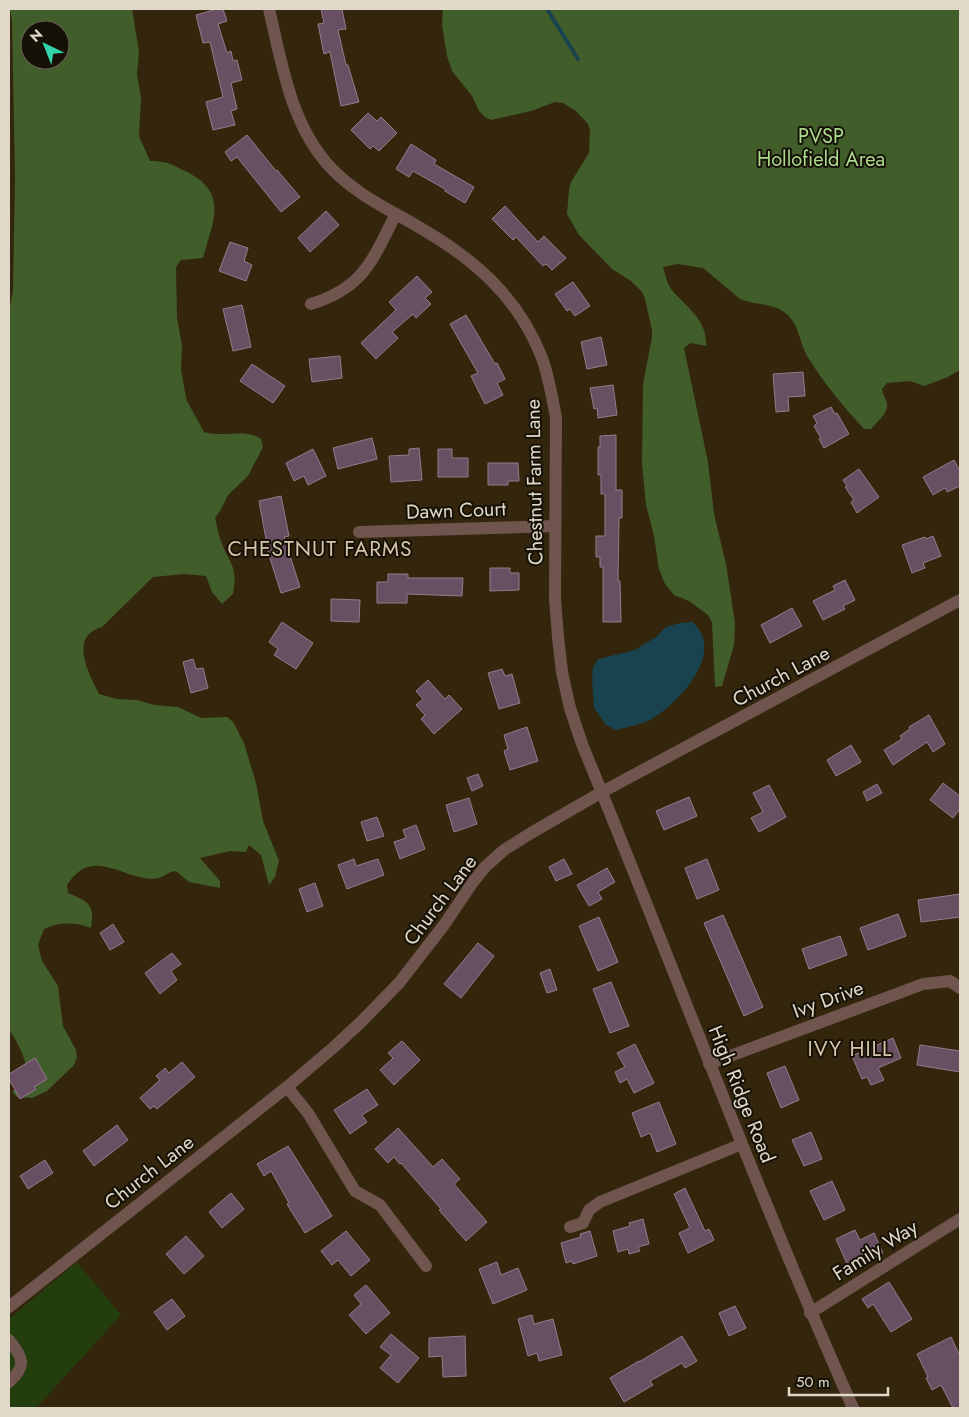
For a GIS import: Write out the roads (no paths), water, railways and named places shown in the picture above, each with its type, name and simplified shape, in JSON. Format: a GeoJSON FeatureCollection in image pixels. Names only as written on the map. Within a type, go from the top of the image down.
{"type":"FeatureCollection","features":[{"type":"Feature","properties":{"kind":"street","name":"Chestnut Farm Lane"},"geometry":{"type":"LineString","coordinates":[[269,9],[288,90],[306,132],[331,168],[348,184],[448,244],[472,262],[492,281],[511,304],[528,329],[542,359],[556,417],[555,599],[562,672],[573,717],[602,792]]}},
{"type":"Feature","properties":{"kind":"street"},"geometry":{"type":"LineString","coordinates":[[311,304],[332,298],[349,287],[361,276],[372,260],[396,214]]}},
{"type":"Feature","properties":{"kind":"street","name":"Dawn Court"},"geometry":{"type":"LineString","coordinates":[[359,532],[555,526]]}},
{"type":"Feature","properties":{"kind":"street","name":"Church Lane"},"geometry":{"type":"LineString","coordinates":[[9,1307],[287,1087],[362,1021],[399,983],[439,932],[473,882],[504,850],[602,792],[960,600]]}},
{"type":"Feature","properties":{"kind":"street","name":"High Ridge Road"},"geometry":{"type":"LineString","coordinates":[[602,792],[810,1313],[853,1408]]}},
{"type":"Feature","properties":{"kind":"street","name":"Ivy Drive"},"geometry":{"type":"LineString","coordinates":[[709,1064],[923,984],[950,980],[960,988]]}},
{"type":"Feature","properties":{"kind":"street"},"geometry":{"type":"LineString","coordinates":[[287,1087],[308,1113],[355,1191],[380,1205],[426,1266]]}},
{"type":"Feature","properties":{"kind":"street"},"geometry":{"type":"LineString","coordinates":[[570,1227],[583,1223],[589,1210],[600,1202],[742,1144]]}},
{"type":"Feature","properties":{"kind":"street","name":"Family Way"},"geometry":{"type":"LineString","coordinates":[[810,1313],[960,1219]]}},
{"type":"Feature","properties":{"kind":"street"},"geometry":{"type":"LineString","coordinates":[[9,1340],[20,1357],[22,1364],[19,1372],[9,1382]]}},
{"type":"Feature","properties":{"kind":"water"},"geometry":{"type":"Polygon","coordinates":[[[693,622],[703,637],[704,654],[695,676],[687,687],[669,706],[650,720],[616,730],[606,725],[594,708],[593,667],[598,659],[635,650],[656,637],[666,627],[693,622]]]}},
{"type":"Feature","properties":{"kind":"waterway"},"geometry":{"type":"LineString","coordinates":[[547,9],[578,59]]}},
{"type":"Feature","properties":{"kind":"district","name":"CHESTNUT FARMS"},"geometry":{"type":"Point","coordinates":[320,549]}},
{"type":"Feature","properties":{"kind":"district","name":"IVY HILL"},"geometry":{"type":"Point","coordinates":[850,1049]}},
{"type":"Feature","properties":{"kind":"park label","name":"PVSP Hollofield Area"},"geometry":{"type":"Point","coordinates":[821,148]}}]}
